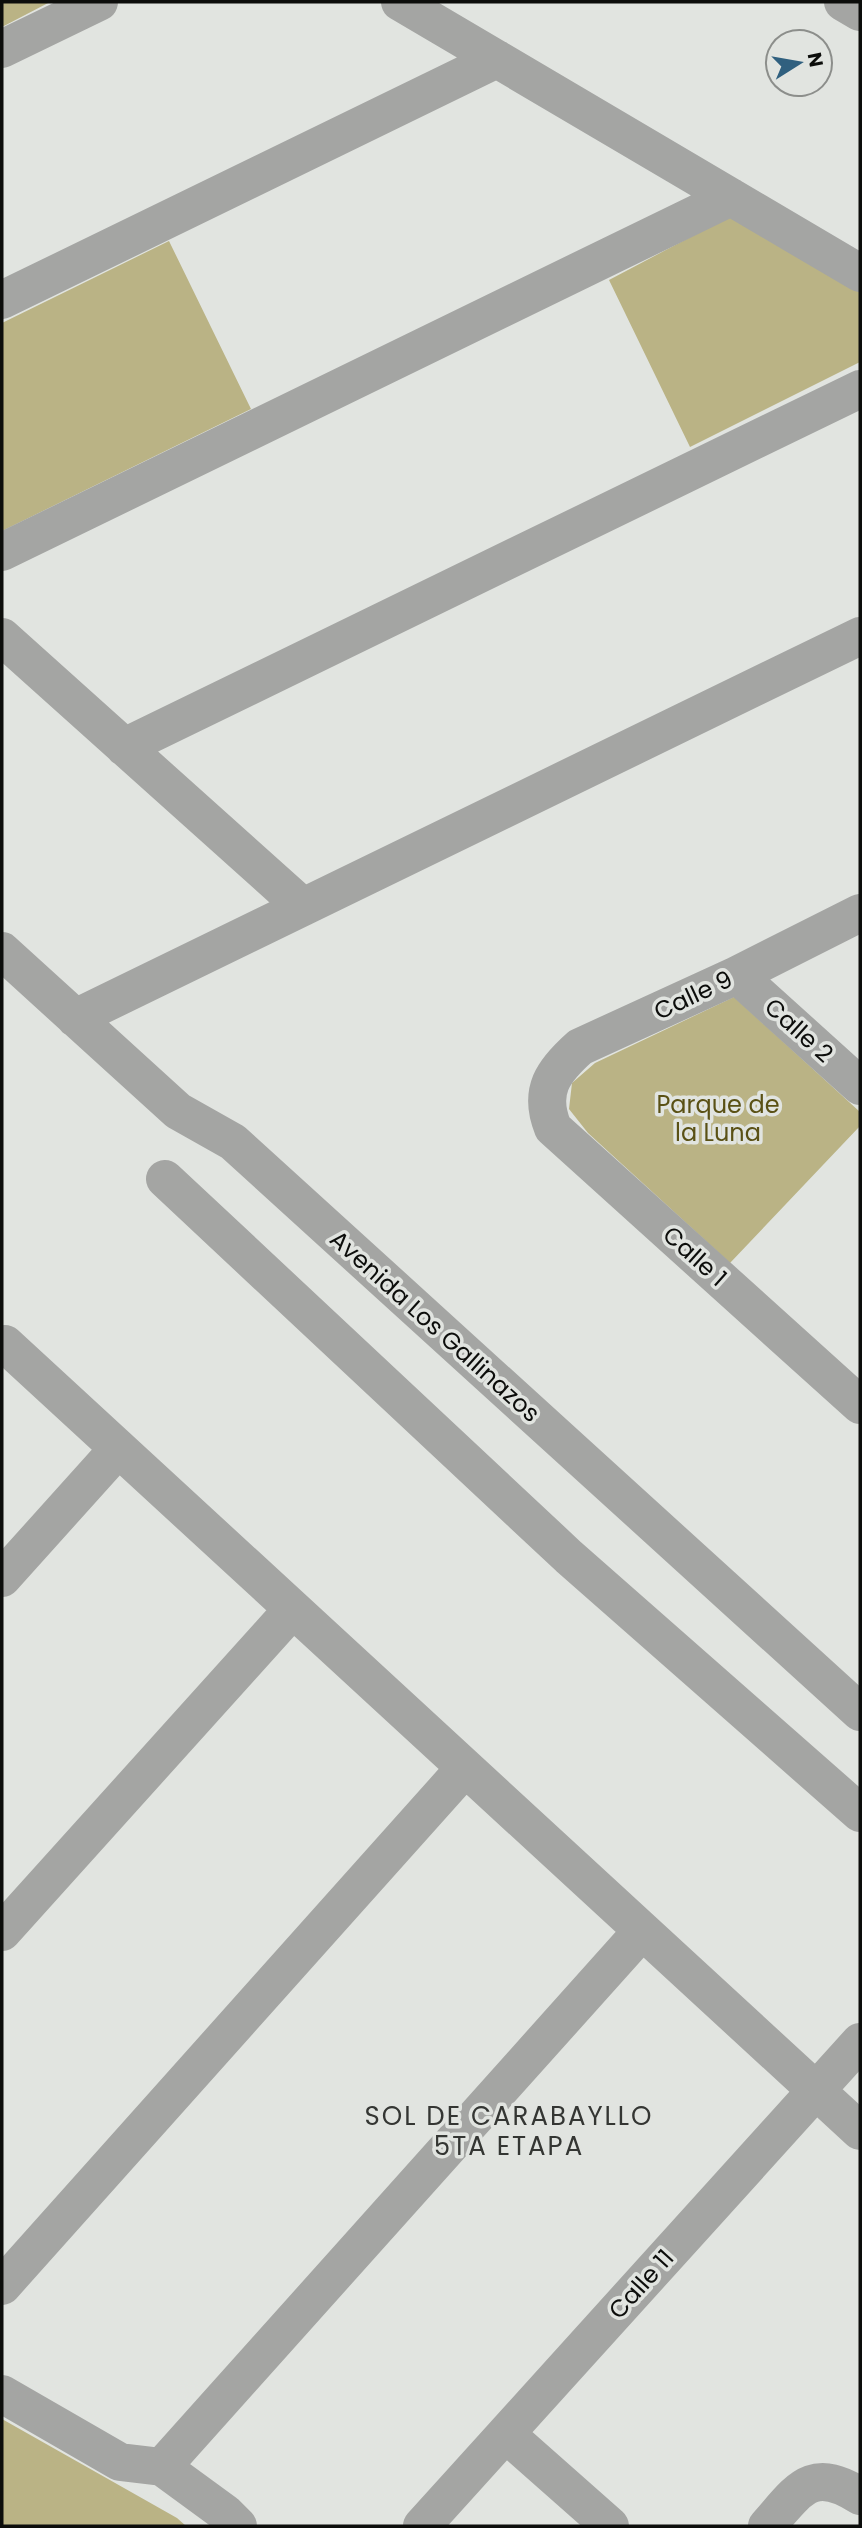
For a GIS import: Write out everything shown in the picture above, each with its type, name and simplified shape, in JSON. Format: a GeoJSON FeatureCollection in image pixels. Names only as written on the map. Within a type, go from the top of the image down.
{"type":"FeatureCollection","features":[{"type":"Feature","properties":{"kind":"street"},"geometry":{"type":"LineString","coordinates":[[2,49],[99,2]]}},
{"type":"Feature","properties":{"kind":"street"},"geometry":{"type":"LineString","coordinates":[[400,2],[860,274]]}},
{"type":"Feature","properties":{"kind":"street"},"geometry":{"type":"LineString","coordinates":[[843,2],[860,12]]}},
{"type":"Feature","properties":{"kind":"street"},"geometry":{"type":"LineString","coordinates":[[2,300],[497,59]]}},
{"type":"Feature","properties":{"kind":"street"},"geometry":{"type":"LineString","coordinates":[[2,552],[731,197]]}},
{"type":"Feature","properties":{"kind":"street"},"geometry":{"type":"LineString","coordinates":[[124,747],[860,389]]}},
{"type":"Feature","properties":{"kind":"street"},"geometry":{"type":"LineString","coordinates":[[75,1018],[860,636]]}},
{"type":"Feature","properties":{"kind":"street"},"geometry":{"type":"LineString","coordinates":[[2,637],[303,907]]}},
{"type":"Feature","properties":{"kind":"street","name":"Calle 9"},"geometry":{"type":"LineString","coordinates":[[547,1097],[550,1081],[559,1065],[580,1047],[737,975],[860,913]]}},
{"type":"Feature","properties":{"kind":"street","name":"Avenida Los Gallinazos"},"geometry":{"type":"LineString","coordinates":[[2,951],[178,1111],[233,1142],[860,1712]]}},
{"type":"Feature","properties":{"kind":"street","name":"Calle 2"},"geometry":{"type":"LineString","coordinates":[[737,975],[860,1086]]}},
{"type":"Feature","properties":{"kind":"street","name":"Calle 1"},"geometry":{"type":"LineString","coordinates":[[547,1097],[548,1115],[554,1128],[860,1405]]}},
{"type":"Feature","properties":{"kind":"street"},"geometry":{"type":"LineString","coordinates":[[165,1179],[569,1558],[860,1813]]}},
{"type":"Feature","properties":{"kind":"street"},"geometry":{"type":"LineString","coordinates":[[5,1344],[860,2132]]}},
{"type":"Feature","properties":{"kind":"street"},"geometry":{"type":"LineString","coordinates":[[2,1578],[118,1448]]}},
{"type":"Feature","properties":{"kind":"street"},"geometry":{"type":"LineString","coordinates":[[2,1932],[292,1609]]}},
{"type":"Feature","properties":{"kind":"street"},"geometry":{"type":"LineString","coordinates":[[2,2286],[465,1768]]}},
{"type":"Feature","properties":{"kind":"street"},"geometry":{"type":"LineString","coordinates":[[162,2467],[642,1931]]}},
{"type":"Feature","properties":{"kind":"street","name":"Calle 11"},"geometry":{"type":"LineString","coordinates":[[422,2526],[860,2042]]}},
{"type":"Feature","properties":{"kind":"street"},"geometry":{"type":"LineString","coordinates":[[2,2395],[120,2462],[162,2467],[239,2526]]}},
{"type":"Feature","properties":{"kind":"street"},"geometry":{"type":"LineString","coordinates":[[506,2434],[610,2526]]}},
{"type":"Feature","properties":{"kind":"street"},"geometry":{"type":"LineString","coordinates":[[767,2526],[808,2485],[827,2480],[860,2496]]}},
{"type":"Feature","properties":{"kind":"green space"},"geometry":{"type":"Polygon","coordinates":[[[2,2],[50,2],[2,27],[2,2]]]}},
{"type":"Feature","properties":{"kind":"green space"},"geometry":{"type":"Polygon","coordinates":[[[732,215],[860,291],[860,362],[690,447],[609,280],[732,215]]]}},
{"type":"Feature","properties":{"kind":"green space"},"geometry":{"type":"Polygon","coordinates":[[[169,241],[251,409],[2,531],[2,323],[169,241]]]}},
{"type":"Feature","properties":{"kind":"green space","name":"Parque de la Luna"},"geometry":{"type":"Polygon","coordinates":[[[734,997],[860,1112],[860,1126],[730,1263],[588,1133],[569,1109],[572,1083],[595,1063],[734,997]]]}},
{"type":"Feature","properties":{"kind":"green space"},"geometry":{"type":"Polygon","coordinates":[[[2,2419],[177,2518],[186,2526],[2,2526],[2,2419]]]}},
{"type":"Feature","properties":{"kind":"district","name":"SOL DE CARABAYLLO 5TA ETAPA"},"geometry":{"type":"Point","coordinates":[509,2131]}}]}
